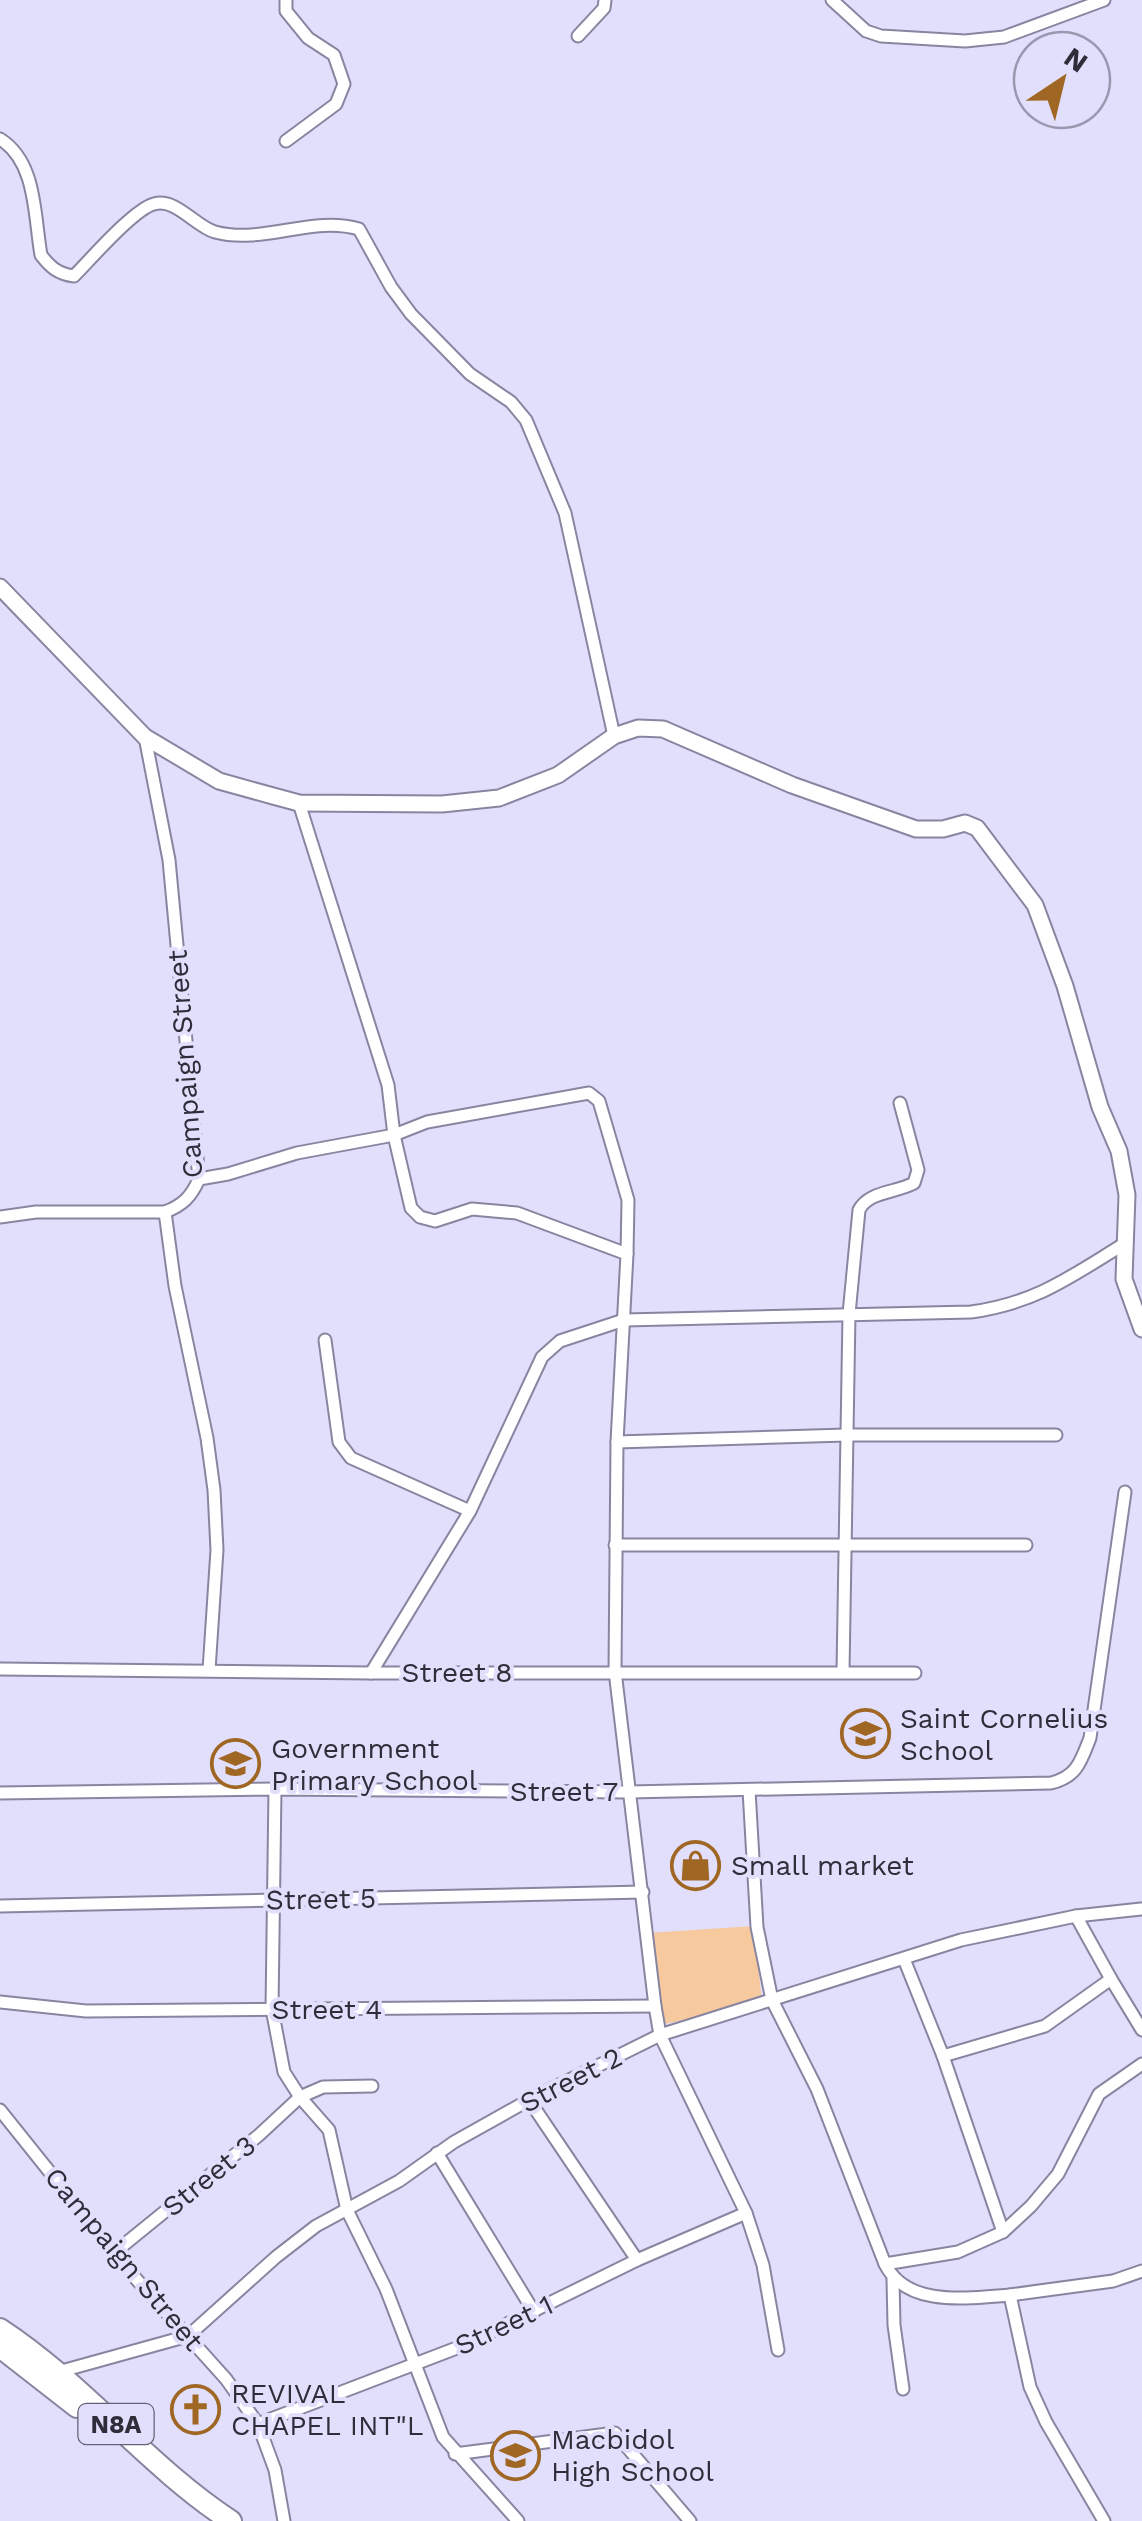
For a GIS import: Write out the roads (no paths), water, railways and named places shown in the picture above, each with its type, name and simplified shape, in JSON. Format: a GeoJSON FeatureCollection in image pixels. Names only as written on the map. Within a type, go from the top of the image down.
{"type":"FeatureCollection","features":[{"type":"Feature","properties":{"kind":"highway","name":"N8A"},"geometry":{"type":"LineString","coordinates":[[0,2329],[58,2372],[172,2475],[231,2521]]}},
{"type":"Feature","properties":{"kind":"highway","name":"N8A"},"geometry":{"type":"LineString","coordinates":[[0,2346],[61,2393],[208,2521]]}},
{"type":"Feature","properties":{"kind":"street"},"geometry":{"type":"LineString","coordinates":[[286,0],[286,10],[308,38],[334,55],[344,84],[336,104],[286,142]]}},
{"type":"Feature","properties":{"kind":"street"},"geometry":{"type":"LineString","coordinates":[[578,36],[604,8],[605,0]]}},
{"type":"Feature","properties":{"kind":"street"},"geometry":{"type":"LineString","coordinates":[[832,0],[866,31],[881,36],[966,41],[1004,37],[1104,0]]}},
{"type":"Feature","properties":{"kind":"street"},"geometry":{"type":"LineString","coordinates":[[0,139],[18,154],[28,173],[41,255],[62,275],[74,276],[126,224],[153,204],[168,204],[209,230],[235,237],[339,223],[360,229],[391,287],[411,314],[470,374],[511,402],[526,420],[565,513],[614,736]]}},
{"type":"Feature","properties":{"kind":"street"},"geometry":{"type":"LineString","coordinates":[[0,587],[145,737],[219,781],[299,803],[442,804],[498,798],[558,775],[614,736],[638,728],[663,729],[792,785],[916,829],[943,829],[965,823],[977,828],[1035,905],[1065,986],[1100,1107],[1120,1151],[1127,1195],[1124,1279],[1142,1329]]}},
{"type":"Feature","properties":{"kind":"street","name":"Campaign Street"},"geometry":{"type":"LineString","coordinates":[[0,1217],[36,1212],[165,1212],[180,1206],[199,1179],[169,860],[145,737]]}},
{"type":"Feature","properties":{"kind":"street"},"geometry":{"type":"LineString","coordinates":[[299,803],[388,1085],[394,1136],[411,1208],[420,1217],[435,1220],[472,1209],[517,1213],[627,1254]]}},
{"type":"Feature","properties":{"kind":"street"},"geometry":{"type":"LineString","coordinates":[[199,1179],[296,1153],[394,1136],[427,1122],[589,1092],[599,1101],[628,1200],[617,1442],[616,1671],[654,2006],[660,2035],[746,2214],[763,2265],[778,2350]]}},
{"type":"Feature","properties":{"kind":"street"},"geometry":{"type":"LineString","coordinates":[[842,1672],[849,1314],[863,1202],[914,1183],[918,1170],[900,1103]]}},
{"type":"Feature","properties":{"kind":"street"},"geometry":{"type":"LineString","coordinates":[[165,1212],[214,1490],[217,1550],[210,1670]]}},
{"type":"Feature","properties":{"kind":"street"},"geometry":{"type":"LineString","coordinates":[[371,1673],[470,1510],[542,1358],[560,1341],[624,1320],[970,1312],[1008,1307],[1051,1290],[1124,1244]]}},
{"type":"Feature","properties":{"kind":"street"},"geometry":{"type":"LineString","coordinates":[[325,1340],[340,1442],[351,1458],[470,1510]]}},
{"type":"Feature","properties":{"kind":"street"},"geometry":{"type":"LineString","coordinates":[[617,1442],[846,1435],[1056,1435]]}},
{"type":"Feature","properties":{"kind":"street","name":"Street 7"},"geometry":{"type":"LineString","coordinates":[[0,1793],[275,1789],[629,1792],[1050,1783],[1067,1779],[1078,1769],[1090,1738],[1125,1492]]}},
{"type":"Feature","properties":{"kind":"street"},"geometry":{"type":"LineString","coordinates":[[615,1545],[1026,1546]]}},
{"type":"Feature","properties":{"kind":"street","name":"Street 8"},"geometry":{"type":"LineString","coordinates":[[0,1668],[371,1673],[915,1672]]}},
{"type":"Feature","properties":{"kind":"street"},"geometry":{"type":"LineString","coordinates":[[275,1789],[272,2009],[284,2072],[329,2130],[347,2210],[386,2289],[443,2437],[518,2521]]}},
{"type":"Feature","properties":{"kind":"street"},"geometry":{"type":"LineString","coordinates":[[748,1790],[757,1927],[772,2000],[817,2089],[893,2279],[903,2389]]}},
{"type":"Feature","properties":{"kind":"street","name":"Street 5"},"geometry":{"type":"LineString","coordinates":[[0,1906],[642,1892]]}},
{"type":"Feature","properties":{"kind":"street","name":"Street 2"},"geometry":{"type":"LineString","coordinates":[[58,2372],[188,2336],[316,2226],[399,2181],[437,2153],[529,2100],[660,2035],[961,1940],[1076,1916],[1141,1909]]}},
{"type":"Feature","properties":{"kind":"street"},"geometry":{"type":"LineString","coordinates":[[1076,1916],[1142,2030]]}},
{"type":"Feature","properties":{"kind":"street"},"geometry":{"type":"LineString","coordinates":[[904,1959],[943,2056],[1002,2232]]}},
{"type":"Feature","properties":{"kind":"street"},"geometry":{"type":"LineString","coordinates":[[943,2056],[1045,2026],[1111,1980]]}},
{"type":"Feature","properties":{"kind":"street","name":"Street 4"},"geometry":{"type":"LineString","coordinates":[[0,2002],[86,2011],[654,2006]]}},
{"type":"Feature","properties":{"kind":"street"},"geometry":{"type":"LineString","coordinates":[[885,2264],[958,2252],[1002,2232],[1058,2174],[1099,2094],[1142,2064]]}},
{"type":"Feature","properties":{"kind":"street"},"geometry":{"type":"LineString","coordinates":[[300,2097],[323,2087],[372,2086]]}},
{"type":"Feature","properties":{"kind":"street","name":"Street 3"},"geometry":{"type":"LineString","coordinates":[[116,2252],[300,2097]]}},
{"type":"Feature","properties":{"kind":"street"},"geometry":{"type":"LineString","coordinates":[[529,2100],[638,2260]]}},
{"type":"Feature","properties":{"kind":"street","name":"Campaign Street"},"geometry":{"type":"LineString","coordinates":[[0,2110],[226,2379],[258,2424],[274,2470],[284,2521]]}},
{"type":"Feature","properties":{"kind":"street"},"geometry":{"type":"LineString","coordinates":[[437,2153],[534,2312]]}},
{"type":"Feature","properties":{"kind":"street","name":"Street 1"},"geometry":{"type":"LineString","coordinates":[[258,2424],[462,2346],[638,2260],[746,2214]]}},
{"type":"Feature","properties":{"kind":"street"},"geometry":{"type":"LineString","coordinates":[[893,2279],[930,2296],[954,2299],[1113,2281],[1142,2271]]}},
{"type":"Feature","properties":{"kind":"street"},"geometry":{"type":"LineString","coordinates":[[1010,2295],[1030,2388],[1104,2521]]}},
{"type":"Feature","properties":{"kind":"street"},"geometry":{"type":"LineString","coordinates":[[455,2454],[616,2434],[690,2521]]}},
{"type":"Feature","properties":{"kind":"place","name":"Saint Cornelius School"},"geometry":{"type":"Point","coordinates":[865,1734]}},
{"type":"Feature","properties":{"kind":"place","name":"Government Primary School"},"geometry":{"type":"Point","coordinates":[236,1764]}},
{"type":"Feature","properties":{"kind":"place","name":"Small market"},"geometry":{"type":"Point","coordinates":[696,1865]}},
{"type":"Feature","properties":{"kind":"place","name":"REVIVAL CHAPEL INT\"L"},"geometry":{"type":"Point","coordinates":[196,2409]}},
{"type":"Feature","properties":{"kind":"place","name":"Macbidol High School"},"geometry":{"type":"Point","coordinates":[516,2455]}}]}
